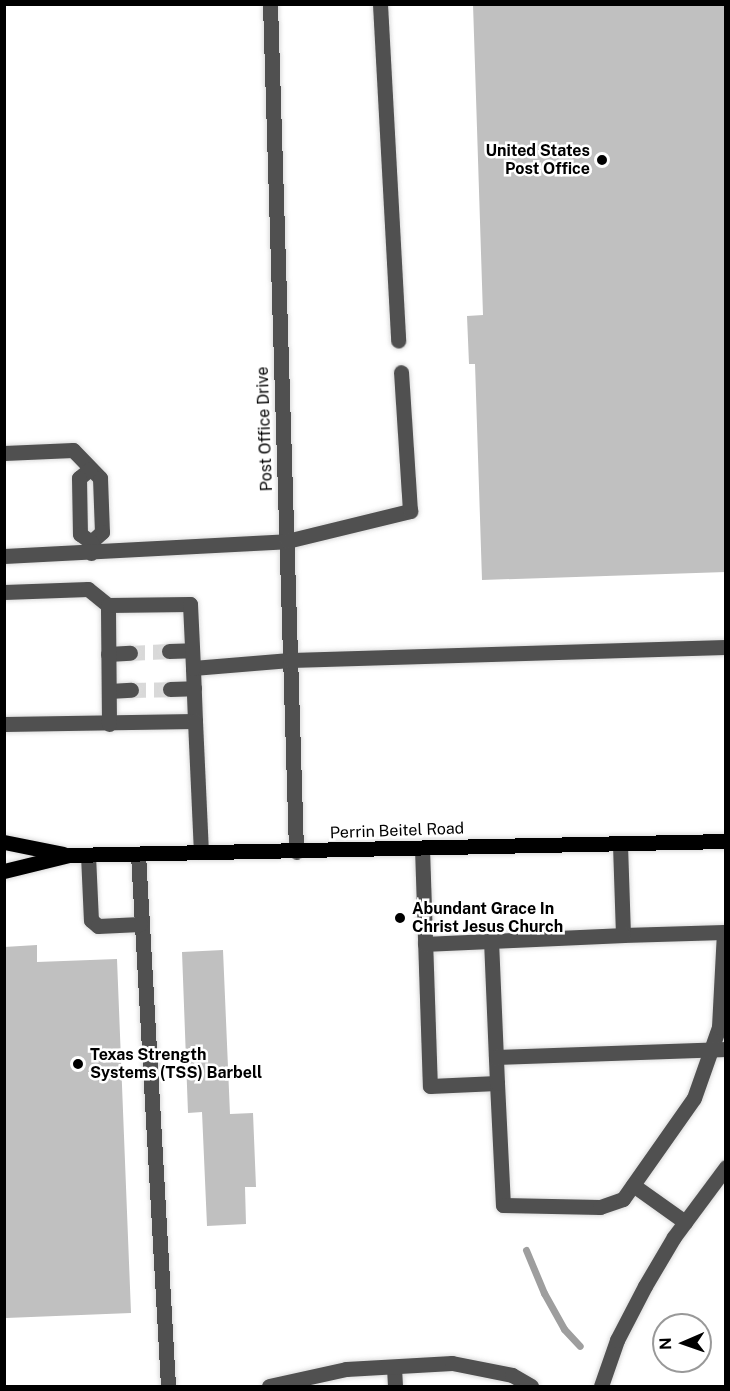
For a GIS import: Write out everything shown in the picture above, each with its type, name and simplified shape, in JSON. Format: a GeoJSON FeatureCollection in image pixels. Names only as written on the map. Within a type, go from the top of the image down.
{"type":"FeatureCollection","features":[{"type":"Feature","properties":{"kind":"main road","name":"Perrin Beitel Road"},"geometry":{"type":"LineString","coordinates":[[4,842],[69,855],[88,855],[296,852],[726,840]]}},
{"type":"Feature","properties":{"kind":"main road","name":"Perrin Beitel Road"},"geometry":{"type":"LineString","coordinates":[[4,871],[69,855]]}},
{"type":"Feature","properties":{"kind":"street","name":"Post Office Drive"},"geometry":{"type":"LineString","coordinates":[[270,4],[296,852]]}},
{"type":"Feature","properties":{"kind":"street"},"geometry":{"type":"LineString","coordinates":[[380,4],[398,341]]}},
{"type":"Feature","properties":{"kind":"street"},"geometry":{"type":"LineString","coordinates":[[4,556],[91,547],[287,542],[410,511],[401,372]]}},
{"type":"Feature","properties":{"kind":"street"},"geometry":{"type":"LineString","coordinates":[[4,453],[73,450],[100,478],[102,532],[91,547]]}},
{"type":"Feature","properties":{"kind":"street"},"geometry":{"type":"LineString","coordinates":[[90,469],[79,478],[80,534],[91,547]]}},
{"type":"Feature","properties":{"kind":"street"},"geometry":{"type":"LineString","coordinates":[[4,592],[88,589],[108,605],[190,604],[201,852]]}},
{"type":"Feature","properties":{"kind":"street"},"geometry":{"type":"LineString","coordinates":[[108,605],[109,724]]}},
{"type":"Feature","properties":{"kind":"street"},"geometry":{"type":"LineString","coordinates":[[193,668],[290,660],[726,647]]}},
{"type":"Feature","properties":{"kind":"street"},"geometry":{"type":"LineString","coordinates":[[169,651],[192,650]]}},
{"type":"Feature","properties":{"kind":"street"},"geometry":{"type":"LineString","coordinates":[[108,654],[130,653]]}},
{"type":"Feature","properties":{"kind":"street"},"geometry":{"type":"LineString","coordinates":[[170,689],[194,688]]}},
{"type":"Feature","properties":{"kind":"street"},"geometry":{"type":"LineString","coordinates":[[108,691],[131,690]]}},
{"type":"Feature","properties":{"kind":"street"},"geometry":{"type":"LineString","coordinates":[[4,724],[195,721]]}},
{"type":"Feature","properties":{"kind":"street"},"geometry":{"type":"LineString","coordinates":[[620,843],[623,935]]}},
{"type":"Feature","properties":{"kind":"street"},"geometry":{"type":"LineString","coordinates":[[422,848],[430,1086],[497,1083]]}},
{"type":"Feature","properties":{"kind":"street"},"geometry":{"type":"LineString","coordinates":[[138,854],[140,924],[168,1386]]}},
{"type":"Feature","properties":{"kind":"street"},"geometry":{"type":"LineString","coordinates":[[88,855],[91,920],[98,926],[140,924]]}},
{"type":"Feature","properties":{"kind":"street"},"geometry":{"type":"LineString","coordinates":[[425,944],[491,940],[724,932],[719,1047],[694,1098],[622,1199],[600,1207],[503,1204],[491,940]]}},
{"type":"Feature","properties":{"kind":"street"},"geometry":{"type":"LineString","coordinates":[[496,1057],[719,1047]]}},
{"type":"Feature","properties":{"kind":"street"},"geometry":{"type":"LineString","coordinates":[[601,1386],[617,1340],[685,1222],[726,1167]]}},
{"type":"Feature","properties":{"kind":"street"},"geometry":{"type":"LineString","coordinates":[[633,1185],[685,1222]]}},
{"type":"Feature","properties":{"kind":"street"},"geometry":{"type":"LineString","coordinates":[[269,1386],[313,1382],[346,1369],[452,1363],[512,1375],[531,1386]]}},
{"type":"Feature","properties":{"kind":"street"},"geometry":{"type":"LineString","coordinates":[[394,1367],[395,1386]]}},
{"type":"Feature","properties":{"kind":"building","name":"United States Post Office"},"geometry":{"type":"Polygon","coordinates":[[[473,4],[726,4],[726,572],[482,580],[475,364],[469,364],[467,316],[483,315],[473,4]]]}},
{"type":"Feature","properties":{"kind":"building"},"geometry":{"type":"Polygon","coordinates":[[[37,945],[37,962],[117,959],[131,1313],[6,1318],[4,947],[37,945]]]}},
{"type":"Feature","properties":{"kind":"building"},"geometry":{"type":"Polygon","coordinates":[[[223,950],[230,1114],[253,1113],[256,1187],[245,1187],[246,1224],[207,1226],[202,1112],[188,1113],[182,952],[223,950]]]}},
{"type":"Feature","properties":{"kind":"waterway"},"geometry":{"type":"LineString","coordinates":[[526,1250],[544,1293],[564,1329],[580,1346]]}},
{"type":"Feature","properties":{"kind":"tunnel"},"geometry":{"type":"LineString","coordinates":[[130,653],[169,651]]}},
{"type":"Feature","properties":{"kind":"tunnel"},"geometry":{"type":"LineString","coordinates":[[131,690],[170,689]]}},
{"type":"Feature","properties":{"kind":"place","name":"United States Post Office"},"geometry":{"type":"Point","coordinates":[602,160]}},
{"type":"Feature","properties":{"kind":"place","name":"Abundant Grace In Christ Jesus Church"},"geometry":{"type":"Point","coordinates":[400,918]}},
{"type":"Feature","properties":{"kind":"place","name":"Texas Strength Systems (TSS) Barbell"},"geometry":{"type":"Point","coordinates":[78,1064]}}]}
